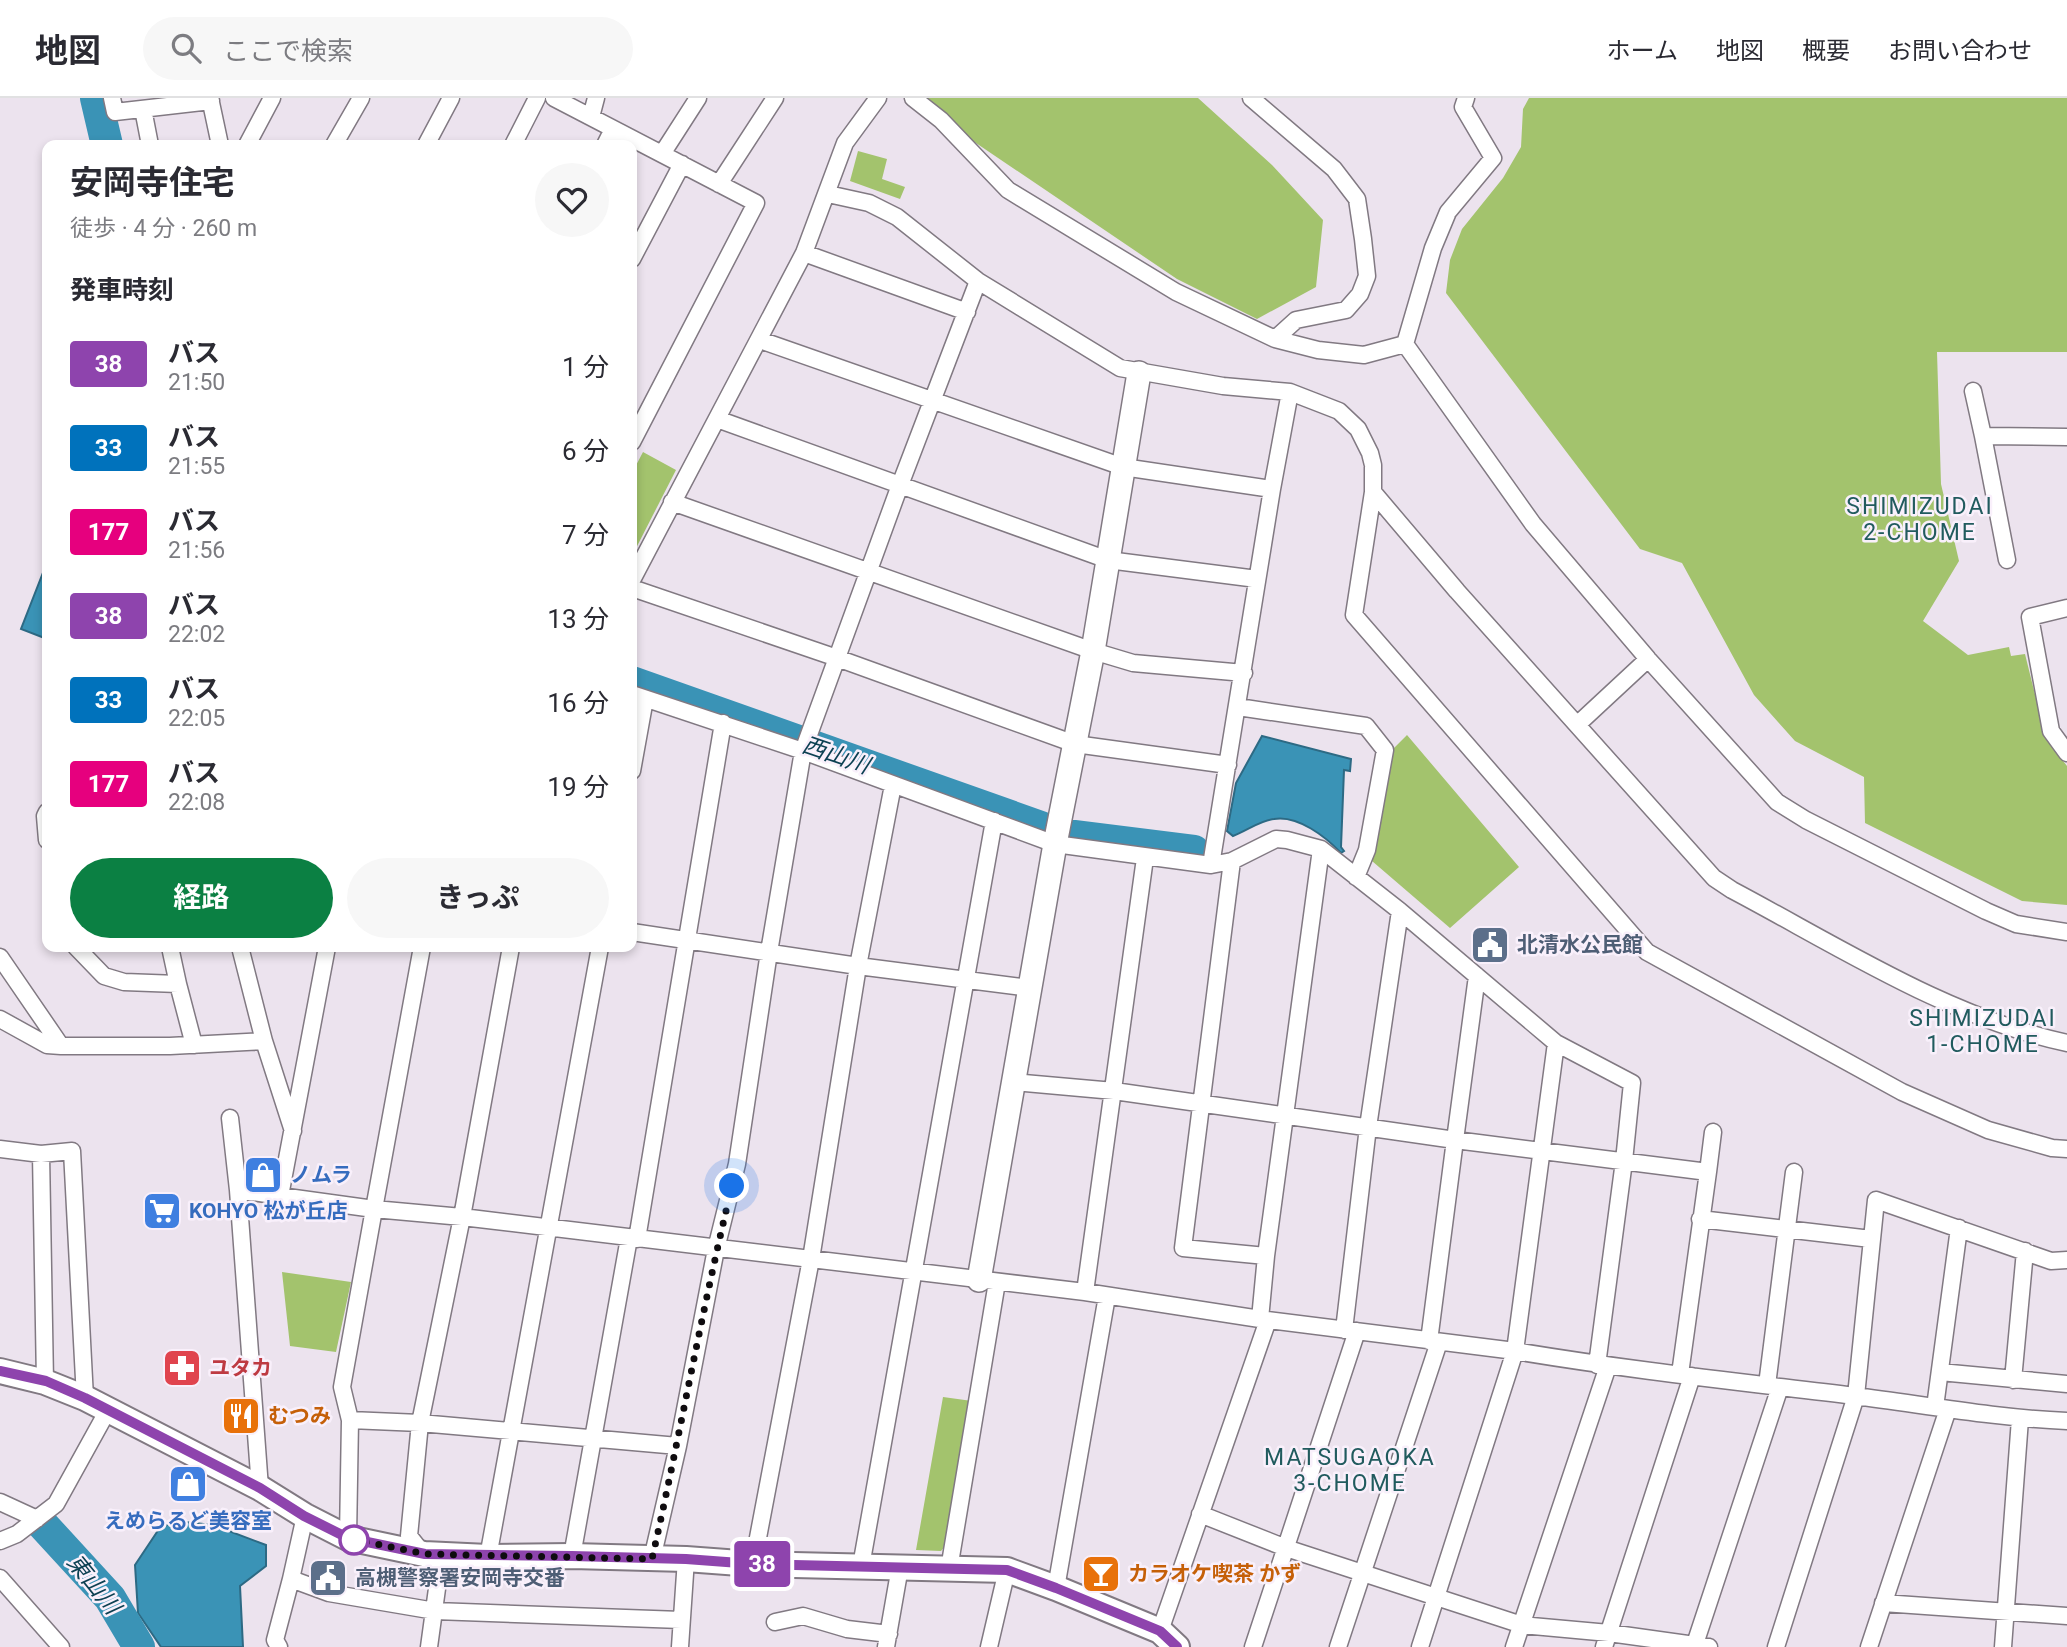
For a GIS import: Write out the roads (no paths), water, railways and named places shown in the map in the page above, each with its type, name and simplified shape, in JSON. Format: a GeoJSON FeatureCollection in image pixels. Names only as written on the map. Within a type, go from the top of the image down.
{"type":"FeatureCollection","features":[{"type":"Feature","properties":{"kind":"main road"},"geometry":{"type":"LineString","coordinates":[[0,1371],[46,1381],[85,1398],[260,1488],[304,1516],[348,1538],[425,1554],[686,1559],[753,1564],[1007,1570],[1056,1588],[1169,1639]]}},
{"type":"Feature","properties":{"kind":"street"},"geometry":{"type":"LineString","coordinates":[[112,98],[115,112],[210,100],[219,140]]}},
{"type":"Feature","properties":{"kind":"street"},"geometry":{"type":"LineString","coordinates":[[250,140],[272,98]]}},
{"type":"Feature","properties":{"kind":"street"},"geometry":{"type":"LineString","coordinates":[[337,140],[361,98]]}},
{"type":"Feature","properties":{"kind":"street"},"geometry":{"type":"LineString","coordinates":[[429,140],[451,98]]}},
{"type":"Feature","properties":{"kind":"street"},"geometry":{"type":"LineString","coordinates":[[516,140],[537,98]]}},
{"type":"Feature","properties":{"kind":"street"},"geometry":{"type":"LineString","coordinates":[[554,98],[635,140]]}},
{"type":"Feature","properties":{"kind":"street"},"geometry":{"type":"LineString","coordinates":[[592,117],[596,98]]}},
{"type":"Feature","properties":{"kind":"street"},"geometry":{"type":"LineString","coordinates":[[662,154],[698,98]]}},
{"type":"Feature","properties":{"kind":"street"},"geometry":{"type":"LineString","coordinates":[[719,184],[775,98]]}},
{"type":"Feature","properties":{"kind":"street"},"geometry":{"type":"LineString","coordinates":[[637,570],[804,253],[845,143],[877,98]]}},
{"type":"Feature","properties":{"kind":"street"},"geometry":{"type":"LineString","coordinates":[[913,98],[958,136],[1008,190],[1176,292],[1275,339],[1318,350],[1364,355],[1405,344]]}},
{"type":"Feature","properties":{"kind":"street"},"geometry":{"type":"LineString","coordinates":[[1251,98],[1334,169],[1357,199],[1367,276],[1360,294],[1346,310],[1296,320],[1275,339]]}},
{"type":"Feature","properties":{"kind":"street"},"geometry":{"type":"LineString","coordinates":[[1405,344],[1433,248],[1448,212],[1493,158],[1463,107],[1466,98]]}},
{"type":"Feature","properties":{"kind":"street"},"geometry":{"type":"LineString","coordinates":[[143,109],[149,140]]}},
{"type":"Feature","properties":{"kind":"street"},"geometry":{"type":"LineString","coordinates":[[608,140],[613,129]]}},
{"type":"Feature","properties":{"kind":"street"},"geometry":{"type":"LineString","coordinates":[[637,141],[757,203],[637,432]]}},
{"type":"Feature","properties":{"kind":"street"},"geometry":{"type":"LineString","coordinates":[[637,250],[682,164]]}},
{"type":"Feature","properties":{"kind":"street"},"geometry":{"type":"LineString","coordinates":[[828,194],[869,203],[897,217],[978,281],[1120,368],[1223,386],[1290,392],[1339,411],[1358,429],[1373,465],[1373,492],[1354,615],[1647,951],[1902,1092],[1988,1130],[2052,1148],[2067,1149]]}},
{"type":"Feature","properties":{"kind":"street"},"geometry":{"type":"LineString","coordinates":[[804,253],[967,312]]}},
{"type":"Feature","properties":{"kind":"street"},"geometry":{"type":"LineString","coordinates":[[652,1559],[678,1446],[716,1250],[737,1164],[803,751],[978,281]]}},
{"type":"Feature","properties":{"kind":"street"},"geometry":{"type":"LineString","coordinates":[[760,340],[1123,467],[1272,489]]}},
{"type":"Feature","properties":{"kind":"street"},"geometry":{"type":"LineString","coordinates":[[1405,344],[1533,524],[1648,659],[1777,802],[1806,820],[1986,911],[2016,924],[2067,932]]}},
{"type":"Feature","properties":{"kind":"street"},"geometry":{"type":"LineString","coordinates":[[949,1569],[1013,1082],[1055,844],[1093,651],[1139,373]]}},
{"type":"Feature","properties":{"kind":"street"},"geometry":{"type":"LineString","coordinates":[[1973,391],[2007,560]]}},
{"type":"Feature","properties":{"kind":"street"},"geometry":{"type":"LineString","coordinates":[[1211,865],[1290,392]]}},
{"type":"Feature","properties":{"kind":"street"},"geometry":{"type":"LineString","coordinates":[[717,419],[1108,560],[1257,579]]}},
{"type":"Feature","properties":{"kind":"street"},"geometry":{"type":"LineString","coordinates":[[1983,436],[2067,437]]}},
{"type":"Feature","properties":{"kind":"street"},"geometry":{"type":"LineString","coordinates":[[1373,492],[1457,591],[1714,878],[1961,1010],[2010,1028],[2067,1043]]}},
{"type":"Feature","properties":{"kind":"street"},"geometry":{"type":"LineString","coordinates":[[672,502],[1133,663],[1244,673]]}},
{"type":"Feature","properties":{"kind":"street"},"geometry":{"type":"LineString","coordinates":[[637,590],[837,658],[1074,744],[1228,765]]}},
{"type":"Feature","properties":{"kind":"street"},"geometry":{"type":"LineString","coordinates":[[2067,608],[2030,617],[2051,731],[2067,753]]}},
{"type":"Feature","properties":{"kind":"street"},"geometry":{"type":"LineString","coordinates":[[1578,724],[1648,659]]}},
{"type":"Feature","properties":{"kind":"street"},"geometry":{"type":"LineString","coordinates":[[638,696],[803,751],[1055,844],[1211,865],[1232,861],[1276,839],[1321,849],[1400,911],[1556,1043],[1632,1083],[1602,1366],[1514,1647]]}},
{"type":"Feature","properties":{"kind":"street"},"geometry":{"type":"LineString","coordinates":[[1238,707],[1366,726],[1385,750],[1367,850],[1356,877]]}},
{"type":"Feature","properties":{"kind":"street"},"geometry":{"type":"LineString","coordinates":[[572,1556],[689,940],[723,723]]}},
{"type":"Feature","properties":{"kind":"street"},"geometry":{"type":"LineString","coordinates":[[753,1564],[811,1259],[858,966],[893,785]]}},
{"type":"Feature","properties":{"kind":"street"},"geometry":{"type":"LineString","coordinates":[[861,1566],[994,821]]}},
{"type":"Feature","properties":{"kind":"street"},"geometry":{"type":"LineString","coordinates":[[1169,1639],[1200,1514],[1264,1320],[1266,1256],[1321,849]]}},
{"type":"Feature","properties":{"kind":"street"},"geometry":{"type":"LineString","coordinates":[[1085,1292],[1145,858]]}},
{"type":"Feature","properties":{"kind":"street"},"geometry":{"type":"LineString","coordinates":[[1232,861],[1183,1248],[1266,1256]]}},
{"type":"Feature","properties":{"kind":"street"},"geometry":{"type":"LineString","coordinates":[[1253,1647],[1286,1548],[1351,1331],[1368,1127],[1400,911]]}},
{"type":"Feature","properties":{"kind":"street"},"geometry":{"type":"LineString","coordinates":[[637,933],[858,966],[1030,988]]}},
{"type":"Feature","properties":{"kind":"street"},"geometry":{"type":"LineString","coordinates":[[81,952],[104,976],[124,982],[178,984]]}},
{"type":"Feature","properties":{"kind":"street"},"geometry":{"type":"LineString","coordinates":[[171,952],[194,1045]]}},
{"type":"Feature","properties":{"kind":"street"},"geometry":{"type":"LineString","coordinates":[[241,952],[264,1041],[293,1133]]}},
{"type":"Feature","properties":{"kind":"street"},"geometry":{"type":"LineString","coordinates":[[280,1196],[326,952]]}},
{"type":"Feature","properties":{"kind":"street"},"geometry":{"type":"LineString","coordinates":[[348,1538],[350,1420],[342,1387],[421,952]]}},
{"type":"Feature","properties":{"kind":"street"},"geometry":{"type":"LineString","coordinates":[[429,1647],[439,1574],[409,1536],[420,1423],[462,1217],[510,952]]}},
{"type":"Feature","properties":{"kind":"street"},"geometry":{"type":"LineString","coordinates":[[488,1557],[546,1228],[599,952]]}},
{"type":"Feature","properties":{"kind":"street"},"geometry":{"type":"LineString","coordinates":[[0,957],[61,1046]]}},
{"type":"Feature","properties":{"kind":"street"},"geometry":{"type":"LineString","coordinates":[[1338,1647],[1434,1341],[1455,1140],[1477,976]]}},
{"type":"Feature","properties":{"kind":"street"},"geometry":{"type":"LineString","coordinates":[[0,1019],[47,1045],[194,1045],[264,1041]]}},
{"type":"Feature","properties":{"kind":"street"},"geometry":{"type":"LineString","coordinates":[[1420,1647],[1515,1351],[1556,1043]]}},
{"type":"Feature","properties":{"kind":"street"},"geometry":{"type":"LineString","coordinates":[[1013,1082],[1114,1091],[1455,1140],[1708,1172]]}},
{"type":"Feature","properties":{"kind":"street"},"geometry":{"type":"LineString","coordinates":[[230,1118],[238,1190],[260,1488]]}},
{"type":"Feature","properties":{"kind":"street"},"geometry":{"type":"LineString","coordinates":[[1606,1640],[1686,1375],[1700,1219],[1713,1132]]}},
{"type":"Feature","properties":{"kind":"street"},"geometry":{"type":"LineString","coordinates":[[0,1149],[41,1154],[72,1151],[85,1398]]}},
{"type":"Feature","properties":{"kind":"street"},"geometry":{"type":"LineString","coordinates":[[41,1154],[46,1381]]}},
{"type":"Feature","properties":{"kind":"street"},"geometry":{"type":"LineString","coordinates":[[1200,1514],[1286,1548],[1522,1625],[1606,1640],[1699,1646],[1773,1386],[1785,1230],[1794,1172]]}},
{"type":"Feature","properties":{"kind":"street"},"geometry":{"type":"LineString","coordinates":[[238,1190],[374,1209],[462,1217],[716,1250],[1085,1292],[1264,1320],[1515,1351],[1602,1366],[1856,1396],[2020,1419],[2067,1421]]}},
{"type":"Feature","properties":{"kind":"street"},"geometry":{"type":"LineString","coordinates":[[1776,1647],[1856,1396],[1876,1200],[2051,1261],[2067,1260]]}},
{"type":"Feature","properties":{"kind":"street"},"geometry":{"type":"LineString","coordinates":[[1700,1219],[1871,1239]]}},
{"type":"Feature","properties":{"kind":"street"},"geometry":{"type":"LineString","coordinates":[[1869,1647],[1941,1408],[1940,1371],[1959,1228]]}},
{"type":"Feature","properties":{"kind":"street"},"geometry":{"type":"LineString","coordinates":[[2013,1380],[2025,1251]]}},
{"type":"Feature","properties":{"kind":"street"},"geometry":{"type":"LineString","coordinates":[[1056,1588],[1107,1296]]}},
{"type":"Feature","properties":{"kind":"street"},"geometry":{"type":"LineString","coordinates":[[1940,1371],[2067,1384]]}},
{"type":"Feature","properties":{"kind":"street"},"geometry":{"type":"LineString","coordinates":[[0,1541],[18,1534],[56,1504],[108,1410]]}},
{"type":"Feature","properties":{"kind":"street"},"geometry":{"type":"LineString","coordinates":[[2003,1647],[2020,1419]]}},
{"type":"Feature","properties":{"kind":"street"},"geometry":{"type":"LineString","coordinates":[[350,1420],[420,1423],[678,1446]]}},
{"type":"Feature","properties":{"kind":"street"},"geometry":{"type":"LineString","coordinates":[[0,1502],[37,1519]]}},
{"type":"Feature","properties":{"kind":"street"},"geometry":{"type":"LineString","coordinates":[[279,1647],[275,1640],[304,1516]]}},
{"type":"Feature","properties":{"kind":"street"},"geometry":{"type":"LineString","coordinates":[[680,1647],[686,1559]]}},
{"type":"Feature","properties":{"kind":"street"},"geometry":{"type":"LineString","coordinates":[[775,1622],[803,1616],[888,1640],[900,1567]]}},
{"type":"Feature","properties":{"kind":"street"},"geometry":{"type":"LineString","coordinates":[[989,1647],[1007,1570]]}},
{"type":"Feature","properties":{"kind":"street"},"geometry":{"type":"LineString","coordinates":[[0,1578],[61,1647]]}},
{"type":"Feature","properties":{"kind":"street"},"geometry":{"type":"LineString","coordinates":[[291,1579],[329,1593],[435,1611],[681,1620]]}},
{"type":"Feature","properties":{"kind":"street"},"geometry":{"type":"LineString","coordinates":[[1883,1603],[2067,1616]]}},
{"type":"Feature","properties":{"kind":"water"},"geometry":{"type":"Polygon","coordinates":[[[42,575],[42,637],[21,629],[42,575]]]}},
{"type":"Feature","properties":{"kind":"water"},"geometry":{"type":"Polygon","coordinates":[[[1262,736],[1351,759],[1350,771],[1344,770],[1341,847],[1344,851],[1341,853],[1311,828],[1292,820],[1264,821],[1233,836],[1227,831],[1236,783],[1262,736]]]}},
{"type":"Feature","properties":{"kind":"water"},"geometry":{"type":"Polygon","coordinates":[[[175,1521],[213,1525],[266,1545],[266,1566],[240,1586],[243,1647],[161,1647],[138,1613],[135,1565],[159,1529],[175,1521]]]}},
{"type":"Feature","properties":{"kind":"waterway","name":"西山川"},"geometry":{"type":"LineString","coordinates":[[96,98],[106,140]]}},
{"type":"Feature","properties":{"kind":"waterway","name":"西山川"},"geometry":{"type":"LineString","coordinates":[[637,684],[1041,827]]}},
{"type":"Feature","properties":{"kind":"waterway","name":"西山川"},"geometry":{"type":"LineString","coordinates":[[1074,836],[1194,851]]}},
{"type":"Feature","properties":{"kind":"waterway","name":"東山川"},"geometry":{"type":"LineString","coordinates":[[43,1525],[110,1598],[139,1647]]}},
{"type":"Feature","properties":{"kind":"place","name":"北清水公民館"},"geometry":{"type":"Point","coordinates":[1490,945]}},
{"type":"Feature","properties":{"kind":"place","name":"ノムラ"},"geometry":{"type":"Point","coordinates":[263,1175]}},
{"type":"Feature","properties":{"kind":"place","name":"KOHYO 松が丘店"},"geometry":{"type":"Point","coordinates":[162,1211]}},
{"type":"Feature","properties":{"kind":"place","name":"ユタカ"},"geometry":{"type":"Point","coordinates":[182,1368]}},
{"type":"Feature","properties":{"kind":"place","name":"むつみ"},"geometry":{"type":"Point","coordinates":[241,1416]}},
{"type":"Feature","properties":{"kind":"place","name":"えめらるど美容室"},"geometry":{"type":"Point","coordinates":[188,1484]}},
{"type":"Feature","properties":{"kind":"place","name":"カラオケ喫茶 かず"},"geometry":{"type":"Point","coordinates":[1101,1574]}},
{"type":"Feature","properties":{"kind":"place","name":"高槻警察署安岡寺交番"},"geometry":{"type":"Point","coordinates":[328,1578]}},
{"type":"Feature","properties":{"kind":"district","name":"SHIMIZUDAI 2-CHOME"},"geometry":{"type":"Point","coordinates":[1920,519]}},
{"type":"Feature","properties":{"kind":"district","name":"SHIMIZUDAI 1-CHOME"},"geometry":{"type":"Point","coordinates":[1983,1031]}},
{"type":"Feature","properties":{"kind":"district","name":"MATSUGAOKA 3-CHOME"},"geometry":{"type":"Point","coordinates":[1350,1470]}}]}
